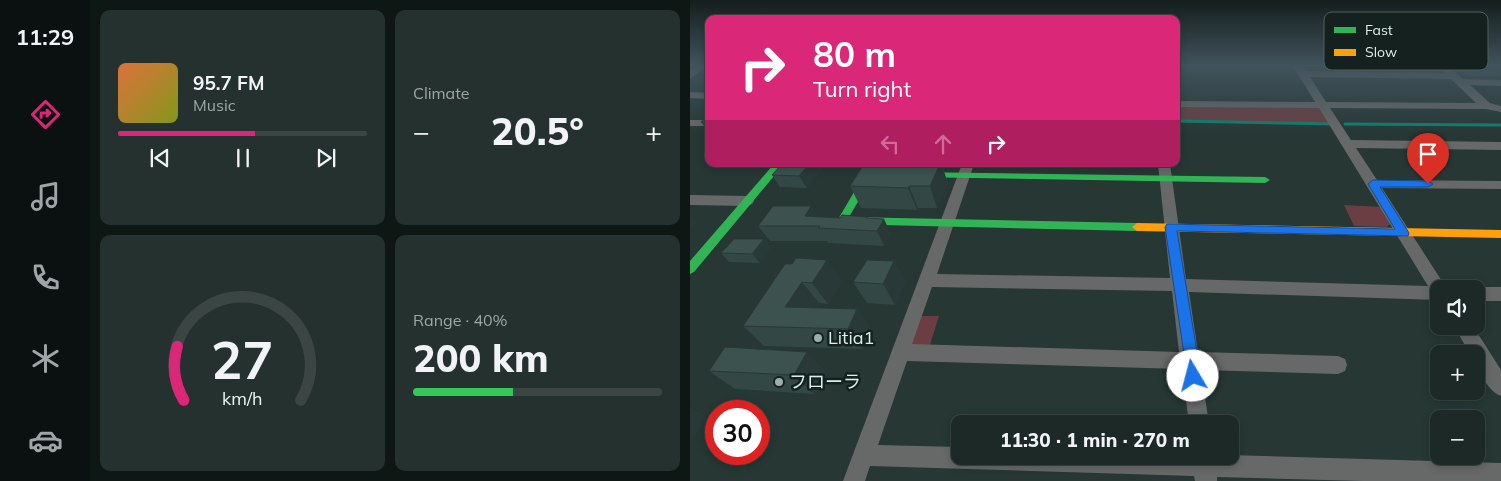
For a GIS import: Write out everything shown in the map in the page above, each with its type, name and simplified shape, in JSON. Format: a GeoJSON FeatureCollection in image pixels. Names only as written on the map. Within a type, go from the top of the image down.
{"type":"FeatureCollection","features":[{"type":"Feature","properties":{"kind":"street"},"geometry":{"type":"LineString","coordinates":[[1313,88],[1433,280]]}},
{"type":"Feature","properties":{"kind":"street"},"geometry":{"type":"LineString","coordinates":[[1467,88],[1486,106]]}},
{"type":"Feature","properties":{"kind":"street"},"geometry":{"type":"LineString","coordinates":[[690,96],[705,96]]}},
{"type":"Feature","properties":{"kind":"street"},"geometry":{"type":"LineString","coordinates":[[1180,104],[1486,106],[1501,109]]}},
{"type":"Feature","properties":{"kind":"street"},"geometry":{"type":"LineString","coordinates":[[1348,144],[1501,146]]}},
{"type":"Feature","properties":{"kind":"street"},"geometry":{"type":"LineString","coordinates":[[690,269],[776,167]]}},
{"type":"Feature","properties":{"kind":"street"},"geometry":{"type":"LineString","coordinates":[[854,481],[966,170]]}},
{"type":"Feature","properties":{"kind":"street"},"geometry":{"type":"LineString","coordinates":[[907,175],[966,170],[1165,171],[1265,180]]}},
{"type":"Feature","properties":{"kind":"street"},"geometry":{"type":"LineString","coordinates":[[1165,171],[1171,227],[1198,415]]}},
{"type":"Feature","properties":{"kind":"street"},"geometry":{"type":"LineString","coordinates":[[888,175],[869,175],[842,221],[1501,234]]}},
{"type":"Feature","properties":{"kind":"street"},"geometry":{"type":"LineString","coordinates":[[1373,184],[1501,185]]}},
{"type":"Feature","properties":{"kind":"street"},"geometry":{"type":"LineString","coordinates":[[690,200],[747,201]]}},
{"type":"Feature","properties":{"kind":"street"},"geometry":{"type":"LineString","coordinates":[[926,280],[1430,293]]}},
{"type":"Feature","properties":{"kind":"street"},"geometry":{"type":"LineString","coordinates":[[1485,294],[1501,294]]}},
{"type":"Feature","properties":{"kind":"street"},"geometry":{"type":"LineString","coordinates":[[1470,335],[1496,370],[1501,388]]}},
{"type":"Feature","properties":{"kind":"street"},"geometry":{"type":"LineString","coordinates":[[900,352],[1338,365]]}},
{"type":"Feature","properties":{"kind":"street"},"geometry":{"type":"LineString","coordinates":[[863,455],[1205,467],[1501,474]]}},
{"type":"Feature","properties":{"kind":"shaded area"},"geometry":{"type":"Polygon","coordinates":[[[1180,103],[1324,105],[1337,125],[1180,122],[1180,103]]]}},
{"type":"Feature","properties":{"kind":"shaded area"},"geometry":{"type":"Polygon","coordinates":[[[1344,205],[1383,207],[1392,222],[1387,227],[1354,226],[1344,205]]]}},
{"type":"Feature","properties":{"kind":"shaded area"},"geometry":{"type":"Polygon","coordinates":[[[917,316],[939,316],[929,348],[907,348],[917,316]]]}},
{"type":"Feature","properties":{"kind":"building"},"geometry":{"type":"Polygon","coordinates":[[[779,167],[806,167],[799,176],[772,175],[779,167]]]}},
{"type":"Feature","properties":{"kind":"building"},"geometry":{"type":"Polygon","coordinates":[[[862,167],[939,167],[930,186],[909,186],[908,188],[850,186],[862,167]]]}},
{"type":"Feature","properties":{"kind":"building"},"geometry":{"type":"Polygon","coordinates":[[[773,206],[811,206],[805,216],[840,218],[842,215],[884,219],[877,231],[818,228],[820,226],[758,226],[773,206]]]}},
{"type":"Feature","properties":{"kind":"building"},"geometry":{"type":"Polygon","coordinates":[[[734,239],[764,239],[752,254],[721,253],[734,239]]]}},
{"type":"Feature","properties":{"kind":"building"},"geometry":{"type":"Polygon","coordinates":[[[796,258],[827,260],[812,283],[802,282],[785,307],[857,309],[848,329],[743,326],[785,264],[792,264],[796,258]]]}},
{"type":"Feature","properties":{"kind":"building"},"geometry":{"type":"Polygon","coordinates":[[[867,260],[894,261],[883,284],[853,282],[867,260]]]}},
{"type":"Feature","properties":{"kind":"building"},"geometry":{"type":"Polygon","coordinates":[[[725,347],[807,352],[794,375],[709,371],[725,347]]]}},
{"type":"Feature","properties":{"kind":"waterway"},"geometry":{"type":"LineString","coordinates":[[1180,121],[1334,124]]}},
{"type":"Feature","properties":{"kind":"waterway"},"geometry":{"type":"LineString","coordinates":[[1345,124],[1501,125]]}},
{"type":"Feature","properties":{"kind":"traffic: fast"},"geometry":{"type":"LineString","coordinates":[[690,269],[776,167]]}},
{"type":"Feature","properties":{"kind":"traffic: fast"},"geometry":{"type":"LineString","coordinates":[[872,175],[869,175],[842,221],[1137,227]]}},
{"type":"Feature","properties":{"kind":"traffic: fast"},"geometry":{"type":"LineString","coordinates":[[915,175],[1265,180]]}},
{"type":"Feature","properties":{"kind":"traffic: slow"},"geometry":{"type":"LineString","coordinates":[[1137,227],[1501,234]]}},
{"type":"Feature","properties":{"kind":"place","name":"Litia1"},"geometry":{"type":"Point","coordinates":[818,338]}},
{"type":"Feature","properties":{"kind":"place","name":"フローラ"},"geometry":{"type":"Point","coordinates":[779,382]}},
{"type":"Feature","properties":{"kind":"route"},"geometry":{"type":"LineString","coordinates":[[1193,376],[1171,227],[1404,233],[1373,184],[1428,184]]}}]}
